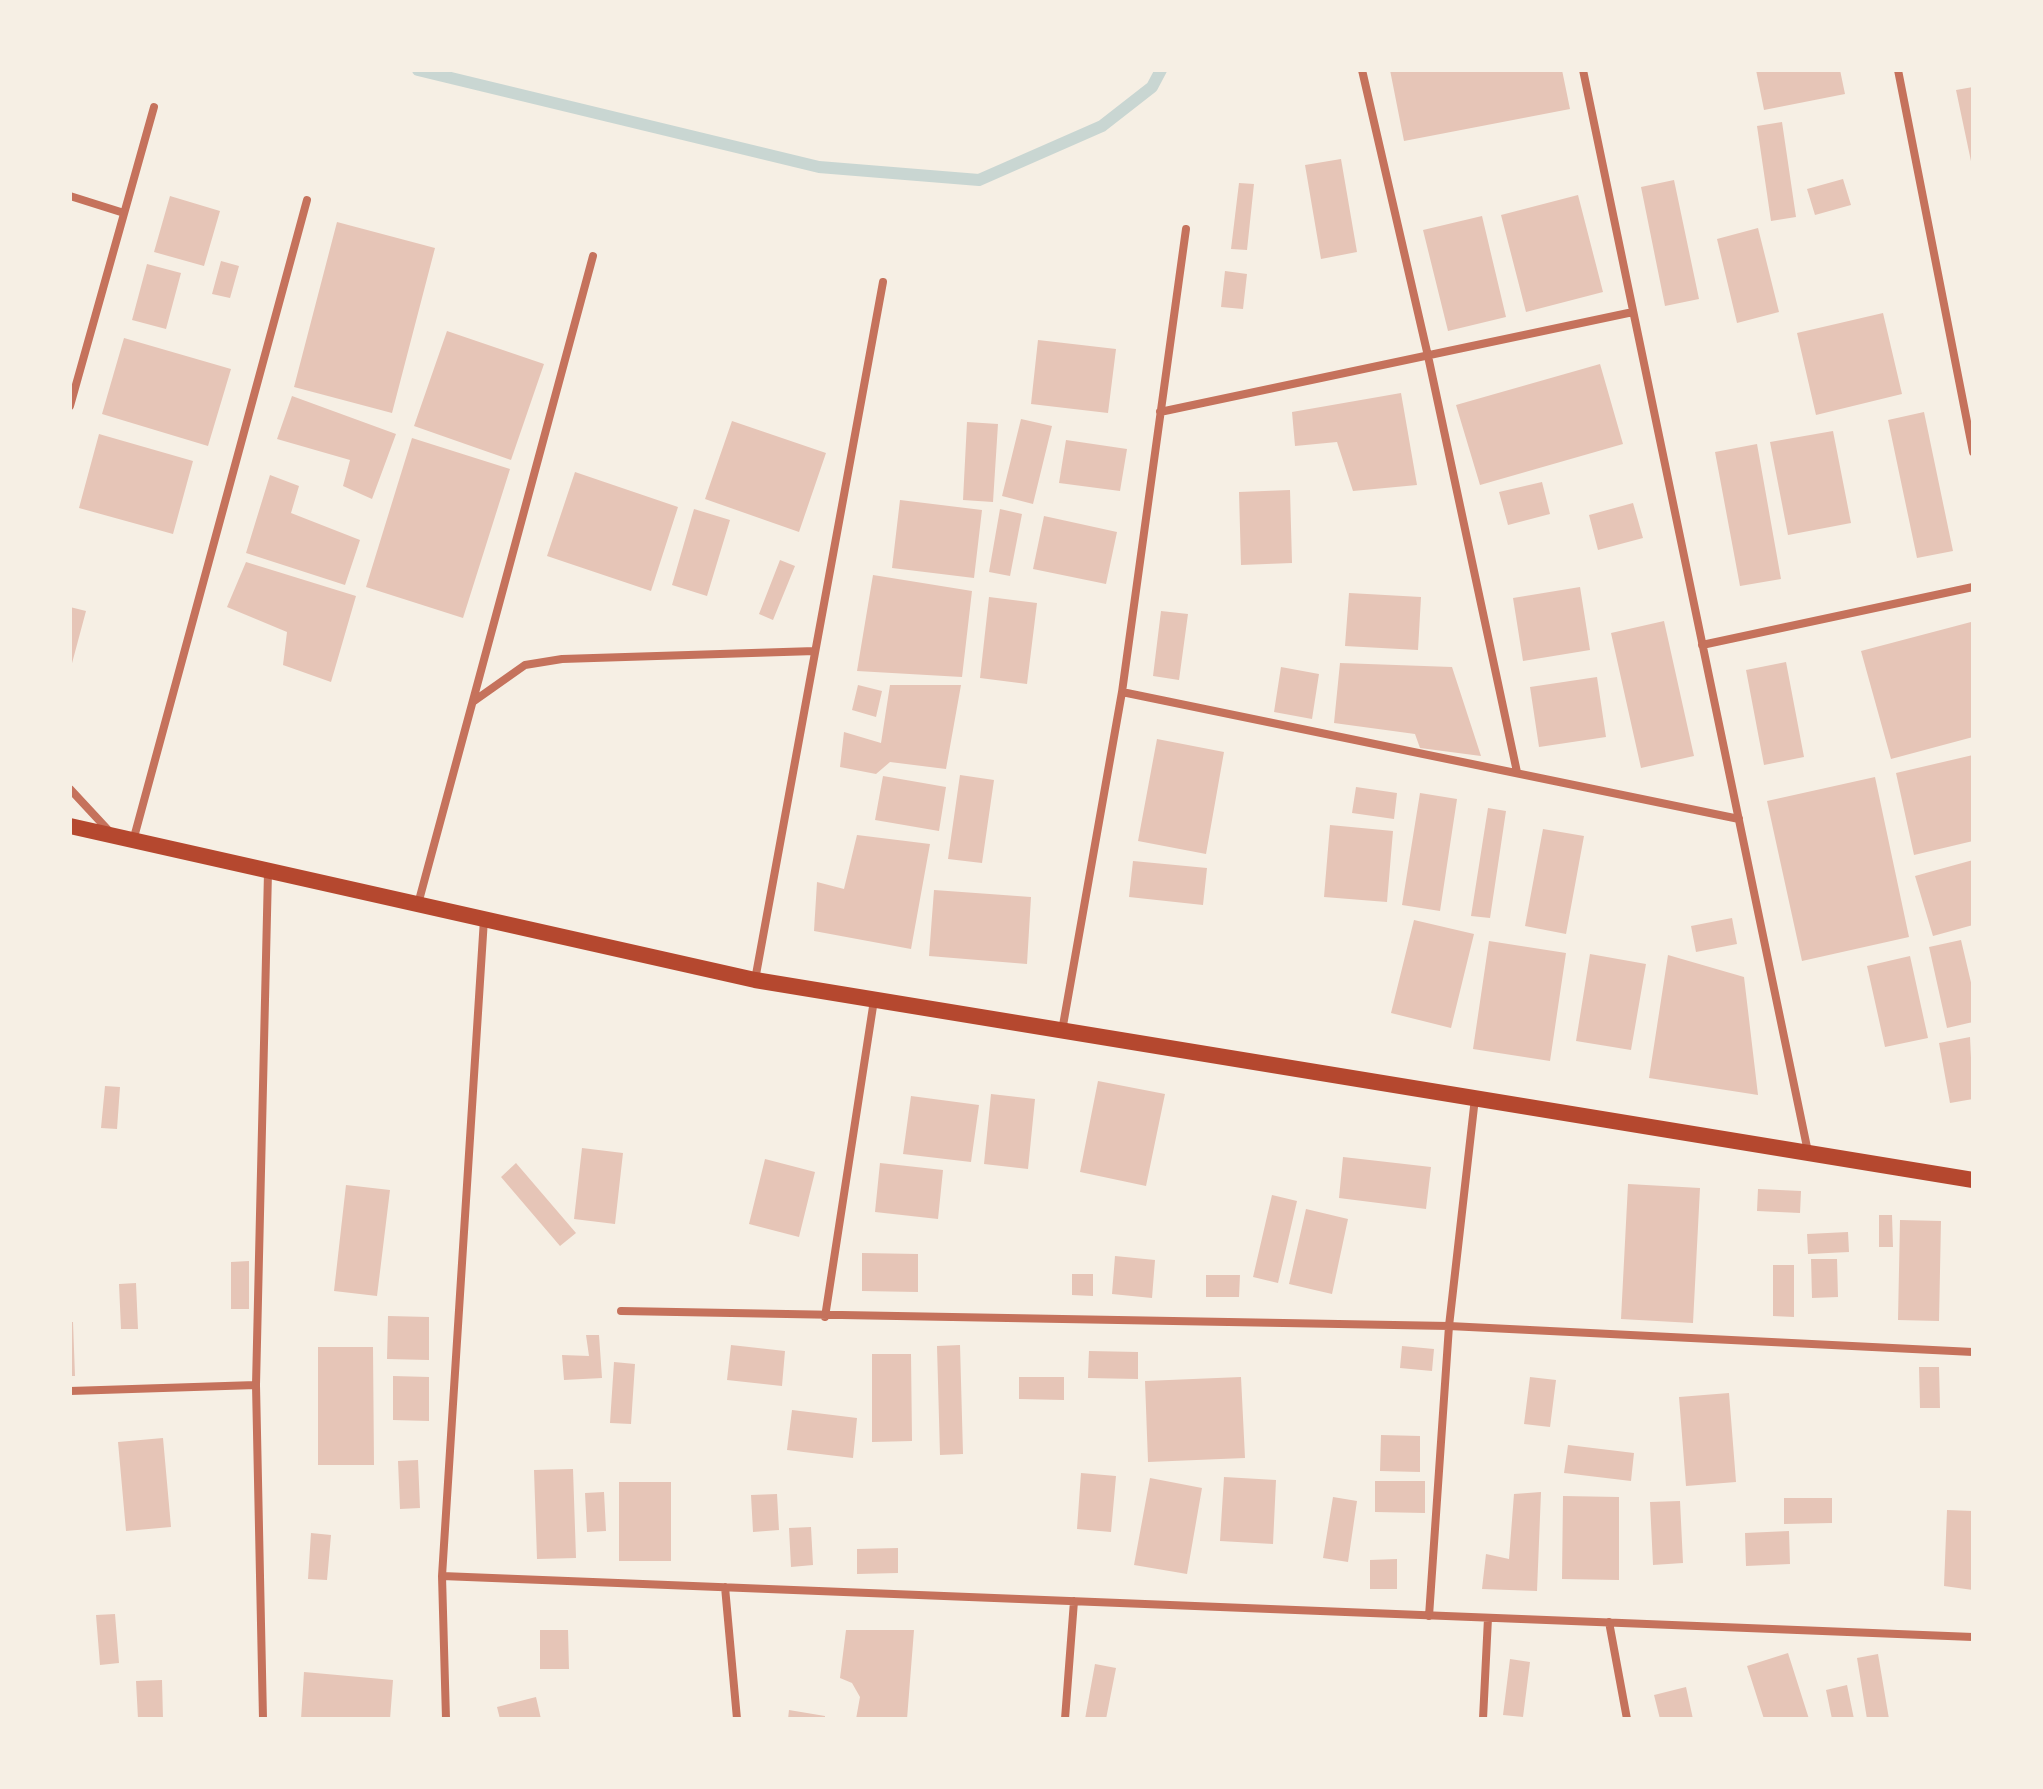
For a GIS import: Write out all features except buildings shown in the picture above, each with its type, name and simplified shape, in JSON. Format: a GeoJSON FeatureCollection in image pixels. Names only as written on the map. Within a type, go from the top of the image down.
{"type":"FeatureCollection","features":[{"type":"Feature","properties":{"kind":"main road"},"geometry":{"type":"LineString","coordinates":[[70,826],[755,980],[1973,1180]]}},
{"type":"Feature","properties":{"kind":"main road"},"geometry":{"type":"LineString","coordinates":[[70,838],[115,837]]}},
{"type":"Feature","properties":{"kind":"street"},"geometry":{"type":"LineString","coordinates":[[1362,70],[1428,356],[1517,772]]}},
{"type":"Feature","properties":{"kind":"street"},"geometry":{"type":"LineString","coordinates":[[1583,70],[1808,1153]]}},
{"type":"Feature","properties":{"kind":"street"},"geometry":{"type":"LineString","coordinates":[[1898,70],[1973,452]]}},
{"type":"Feature","properties":{"kind":"street"},"geometry":{"type":"LineString","coordinates":[[70,406],[154,107]]}},
{"type":"Feature","properties":{"kind":"street"},"geometry":{"type":"LineString","coordinates":[[70,196],[124,213]]}},
{"type":"Feature","properties":{"kind":"street"},"geometry":{"type":"LineString","coordinates":[[133,842],[307,200]]}},
{"type":"Feature","properties":{"kind":"street"},"geometry":{"type":"LineString","coordinates":[[1062,1032],[1122,692],[1186,229]]}},
{"type":"Feature","properties":{"kind":"street"},"geometry":{"type":"LineString","coordinates":[[418,904],[593,256]]}},
{"type":"Feature","properties":{"kind":"street"},"geometry":{"type":"LineString","coordinates":[[755,980],[883,282]]}},
{"type":"Feature","properties":{"kind":"street"},"geometry":{"type":"LineString","coordinates":[[1160,412],[1633,312]]}},
{"type":"Feature","properties":{"kind":"street"},"geometry":{"type":"LineString","coordinates":[[1702,645],[1973,587]]}},
{"type":"Feature","properties":{"kind":"street"},"geometry":{"type":"LineString","coordinates":[[473,701],[525,665],[562,659],[815,651]]}},
{"type":"Feature","properties":{"kind":"street"},"geometry":{"type":"LineString","coordinates":[[1122,692],[1739,819]]}},
{"type":"Feature","properties":{"kind":"street"},"geometry":{"type":"LineString","coordinates":[[70,789],[115,837]]}},
{"type":"Feature","properties":{"kind":"street"},"geometry":{"type":"LineString","coordinates":[[263,1719],[256,1385],[268,872]]}},
{"type":"Feature","properties":{"kind":"street"},"geometry":{"type":"LineString","coordinates":[[446,1719],[442,1576],[484,919]]}},
{"type":"Feature","properties":{"kind":"street"},"geometry":{"type":"LineString","coordinates":[[825,1317],[874,1000]]}},
{"type":"Feature","properties":{"kind":"street"},"geometry":{"type":"LineString","coordinates":[[1429,1616],[1449,1326],[1475,1098]]}},
{"type":"Feature","properties":{"kind":"street"},"geometry":{"type":"LineString","coordinates":[[621,1311],[1449,1326],[1973,1352]]}},
{"type":"Feature","properties":{"kind":"street"},"geometry":{"type":"LineString","coordinates":[[70,1391],[256,1385]]}},
{"type":"Feature","properties":{"kind":"street"},"geometry":{"type":"LineString","coordinates":[[442,1576],[1973,1637]]}},
{"type":"Feature","properties":{"kind":"street"},"geometry":{"type":"LineString","coordinates":[[725,1587],[737,1719]]}},
{"type":"Feature","properties":{"kind":"street"},"geometry":{"type":"LineString","coordinates":[[1065,1719],[1074,1601]]}},
{"type":"Feature","properties":{"kind":"street"},"geometry":{"type":"LineString","coordinates":[[1483,1719],[1488,1618]]}},
{"type":"Feature","properties":{"kind":"street"},"geometry":{"type":"LineString","coordinates":[[1609,1622],[1627,1719]]}},
{"type":"Feature","properties":{"kind":"waterway"},"geometry":{"type":"LineString","coordinates":[[418,70],[819,167],[979,180],[1102,126],[1152,87],[1161,70]]}}]}
